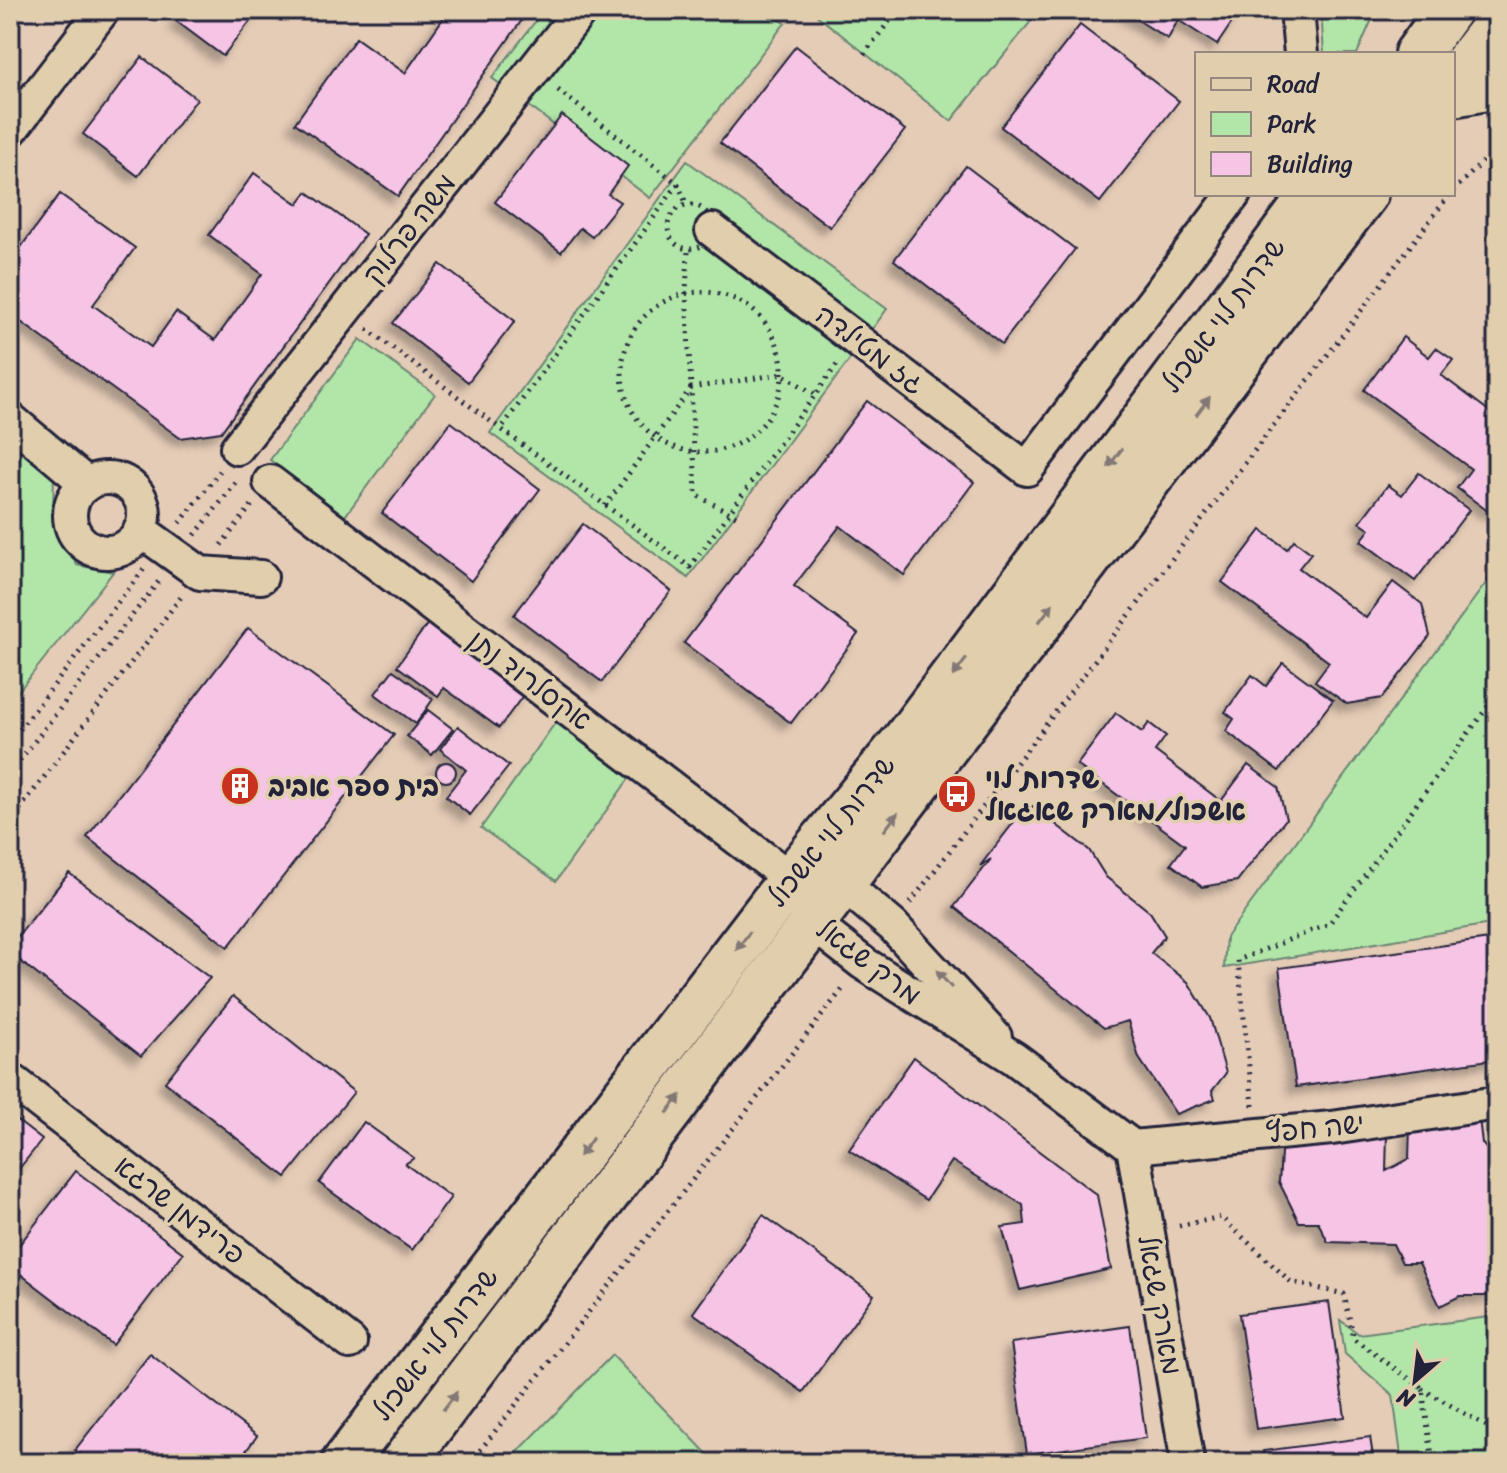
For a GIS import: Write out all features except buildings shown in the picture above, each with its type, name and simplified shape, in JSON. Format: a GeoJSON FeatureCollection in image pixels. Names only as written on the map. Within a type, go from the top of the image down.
{"type":"FeatureCollection","features":[{"type":"Feature","properties":{"kind":"street"},"geometry":{"type":"LineString","coordinates":[[10,131],[103,10]]}},
{"type":"Feature","properties":{"kind":"street","name":"משה פרלוק"},"geometry":{"type":"LineString","coordinates":[[237,448],[581,10]]}},
{"type":"Feature","properties":{"kind":"street"},"geometry":{"type":"LineString","coordinates":[[1297,10],[1301,52]]}},
{"type":"Feature","properties":{"kind":"street"},"geometry":{"type":"LineString","coordinates":[[1409,52],[1411,10]]}},
{"type":"Feature","properties":{"kind":"street"},"geometry":{"type":"LineString","coordinates":[[1418,52],[1449,10]]}},
{"type":"Feature","properties":{"kind":"street"},"geometry":{"type":"LineString","coordinates":[[1455,77],[1497,23]]}},
{"type":"Feature","properties":{"kind":"street"},"geometry":{"type":"LineString","coordinates":[[1455,94],[1497,86]]}},
{"type":"Feature","properties":{"kind":"street","name":"גז מטילדה"},"geometry":{"type":"LineString","coordinates":[[700,239],[856,338],[1027,469],[1232,196]]}},
{"type":"Feature","properties":{"kind":"street","name":"שדרות לוי אשכול"},"geometry":{"type":"LineString","coordinates":[[344,1463],[791,879],[905,740],[1312,196]]}},
{"type":"Feature","properties":{"kind":"street","name":"שדרות לוי אשכול"},"geometry":{"type":"LineString","coordinates":[[403,1463],[1363,196]]}},
{"type":"Feature","properties":{"kind":"street"},"geometry":{"type":"LineString","coordinates":[[10,419],[87,484]]}},
{"type":"Feature","properties":{"kind":"street"},"geometry":{"type":"LineString","coordinates":[[170,552],[131,487],[109,478],[87,484],[71,503],[72,527],[78,538],[99,551],[111,552],[133,541],[170,552],[261,577]]}},
{"type":"Feature","properties":{"kind":"street","name":"אקסלרוד נתן"},"geometry":{"type":"LineString","coordinates":[[270,482],[791,879]]}},
{"type":"Feature","properties":{"kind":"street","name":"מרק שגאל"},"geometry":{"type":"LineString","coordinates":[[791,879],[843,884],[893,926],[1014,1058]]}},
{"type":"Feature","properties":{"kind":"street","name":"מרק שגאל"},"geometry":{"type":"LineString","coordinates":[[791,879],[812,923],[863,963],[1014,1058],[1133,1147]]}},
{"type":"Feature","properties":{"kind":"street","name":"פרידמן שרגא"},"geometry":{"type":"LineString","coordinates":[[10,1079],[350,1342]]}},
{"type":"Feature","properties":{"kind":"street","name":"ישה חפץ"},"geometry":{"type":"LineString","coordinates":[[1133,1147],[1332,1128],[1497,1103]]}},
{"type":"Feature","properties":{"kind":"street","name":"מארק שגאל"},"geometry":{"type":"LineString","coordinates":[[1133,1147],[1188,1463]]}},
{"type":"Feature","properties":{"kind":"path"},"geometry":{"type":"LineString","coordinates":[[864,54],[898,10]]}},
{"type":"Feature","properties":{"kind":"path"},"geometry":{"type":"LineString","coordinates":[[534,71],[678,184],[687,205]]}},
{"type":"Feature","properties":{"kind":"path"},"geometry":{"type":"LineString","coordinates":[[1455,189],[1497,148]]}},
{"type":"Feature","properties":{"kind":"path"},"geometry":{"type":"LineString","coordinates":[[501,429],[678,184]]}},
{"type":"Feature","properties":{"kind":"path"},"geometry":{"type":"LineString","coordinates":[[893,926],[1449,196]]}},
{"type":"Feature","properties":{"kind":"path"},"geometry":{"type":"LineString","coordinates":[[700,239],[686,293],[696,495],[736,516]]}},
{"type":"Feature","properties":{"kind":"path"},"geometry":{"type":"LineString","coordinates":[[686,293],[721,295],[753,311],[769,329],[779,350],[782,374],[777,400],[764,423],[744,440],[720,450],[694,451],[655,437],[639,421],[627,401],[622,378],[623,355],[632,333],[646,315],[664,301],[686,293]]}},
{"type":"Feature","properties":{"kind":"path"},"geometry":{"type":"LineString","coordinates":[[344,312],[690,567],[856,338]]}},
{"type":"Feature","properties":{"kind":"path"},"geometry":{"type":"LineString","coordinates":[[605,506],[691,388],[782,374],[816,395]]}},
{"type":"Feature","properties":{"kind":"path"},"geometry":{"type":"LineString","coordinates":[[10,822],[170,552],[237,448]]}},
{"type":"Feature","properties":{"kind":"path"},"geometry":{"type":"LineString","coordinates":[[10,742],[170,552],[249,467],[270,482],[170,552],[10,773]]}},
{"type":"Feature","properties":{"kind":"path"},"geometry":{"type":"LineString","coordinates":[[1256,1135],[1238,960],[1329,924],[1497,694]]}},
{"type":"Feature","properties":{"kind":"path"},"geometry":{"type":"LineString","coordinates":[[470,1463],[863,963]]}},
{"type":"Feature","properties":{"kind":"path"},"geometry":{"type":"LineString","coordinates":[[1146,1233],[1221,1217],[1291,1282],[1344,1294],[1354,1339],[1422,1388],[1497,1432]]}},
{"type":"Feature","properties":{"kind":"path"},"geometry":{"type":"LineString","coordinates":[[1422,1388],[1433,1463]]}},
{"type":"Feature","properties":{"kind":"green space"},"geometry":{"type":"Polygon","coordinates":[[[544,10],[767,10],[785,23],[650,198],[492,78],[544,10]]]}},
{"type":"Feature","properties":{"kind":"green space"},"geometry":{"type":"Polygon","coordinates":[[[810,10],[1040,10],[951,121],[810,10]]]}},
{"type":"Feature","properties":{"kind":"green space"},"geometry":{"type":"Polygon","coordinates":[[[1321,10],[1376,10],[1358,52],[1324,52],[1321,10]]]}},
{"type":"Feature","properties":{"kind":"green space"},"geometry":{"type":"Polygon","coordinates":[[[687,161],[887,309],[688,578],[490,433],[687,161]]]}},
{"type":"Feature","properties":{"kind":"green space"},"geometry":{"type":"Polygon","coordinates":[[[360,339],[435,394],[345,516],[270,460],[360,339]]]}},
{"type":"Feature","properties":{"kind":"green space"},"geometry":{"type":"Polygon","coordinates":[[[10,434],[54,469],[53,519],[77,565],[113,572],[10,702],[10,434]]]}},
{"type":"Feature","properties":{"kind":"green space"},"geometry":{"type":"Polygon","coordinates":[[[1497,568],[1497,738],[1489,740],[1497,805],[1497,923],[1224,968],[1226,937],[1497,568]]]}},
{"type":"Feature","properties":{"kind":"green space"},"geometry":{"type":"Polygon","coordinates":[[[560,716],[633,773],[556,881],[481,828],[560,716]]]}},
{"type":"Feature","properties":{"kind":"green space"},"geometry":{"type":"Polygon","coordinates":[[[1497,1316],[1497,1463],[1402,1463],[1393,1395],[1345,1354],[1340,1320],[1359,1334],[1497,1316]]]}},
{"type":"Feature","properties":{"kind":"green space"},"geometry":{"type":"Polygon","coordinates":[[[612,1355],[716,1463],[507,1463],[612,1355]]]}},
{"type":"Feature","properties":{"kind":"place","name":"בית ספר אביב"},"geometry":{"type":"Point","coordinates":[240,786]}},
{"type":"Feature","properties":{"kind":"place","name":"שדרות לוי אשכול/מארק שאגאל"},"geometry":{"type":"Point","coordinates":[957,794]}}]}
